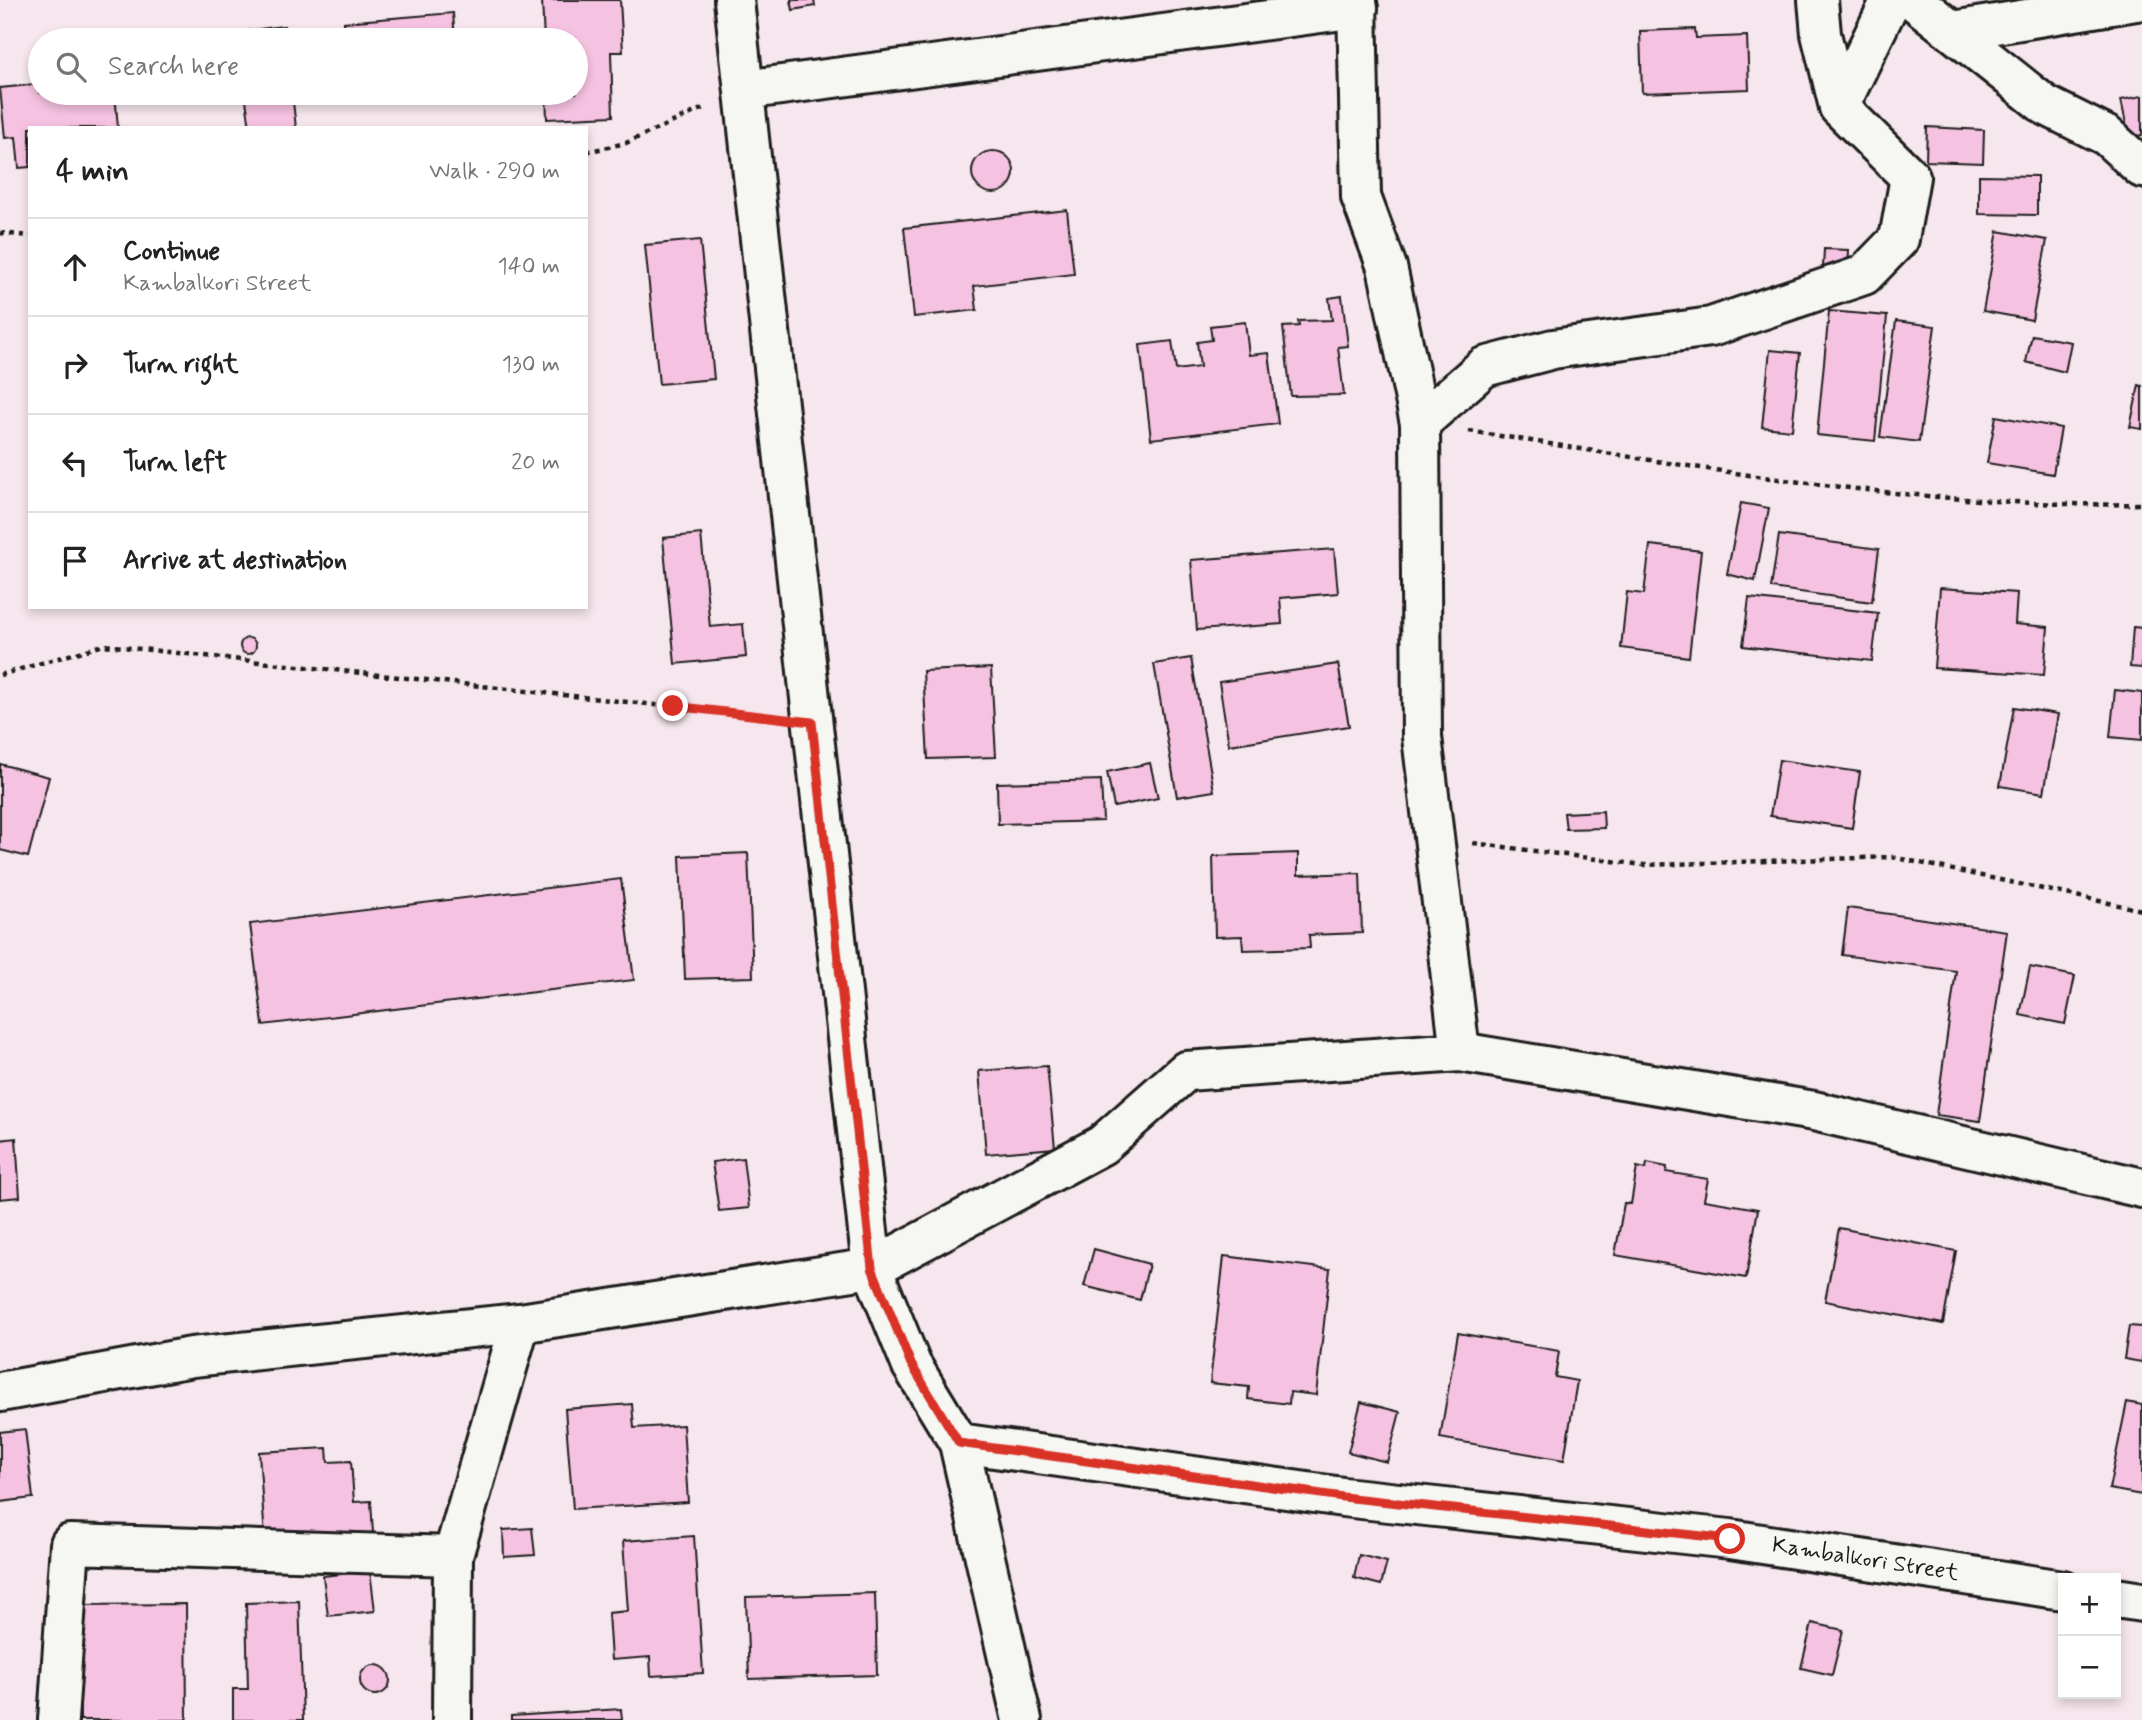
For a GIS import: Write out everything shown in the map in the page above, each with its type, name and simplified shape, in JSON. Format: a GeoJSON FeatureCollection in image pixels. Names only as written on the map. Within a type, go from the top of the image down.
{"type":"FeatureCollection","features":[{"type":"Feature","properties":{"kind":"street"},"geometry":{"type":"LineString","coordinates":[[734,0],[872,1268],[911,1364],[959,1443],[1022,1720]]}},
{"type":"Feature","properties":{"kind":"street"},"geometry":{"type":"LineString","coordinates":[[1420,423],[1483,367],[1553,349],[1711,327],[1864,275],[1899,239],[1910,177],[1839,107],[1821,34],[1818,0]]}},
{"type":"Feature","properties":{"kind":"street"},"geometry":{"type":"LineString","coordinates":[[1839,107],[1891,0]]}},
{"type":"Feature","properties":{"kind":"street"},"geometry":{"type":"LineString","coordinates":[[1913,0],[2045,105],[2107,136],[2142,168]]}},
{"type":"Feature","properties":{"kind":"street"},"geometry":{"type":"LineString","coordinates":[[1953,31],[2142,0]]}},
{"type":"Feature","properties":{"kind":"street"},"geometry":{"type":"LineString","coordinates":[[744,90],[1358,4],[1361,197],[1387,267],[1420,423],[1422,737],[1460,1052]]}},
{"type":"Feature","properties":{"kind":"street"},"geometry":{"type":"LineString","coordinates":[[0,1392],[192,1357],[520,1323],[872,1268],[1101,1145],[1186,1071],[1460,1052],[1814,1111],[2142,1188]]}},
{"type":"Feature","properties":{"kind":"street"},"geometry":{"type":"LineString","coordinates":[[452,1720],[453,1556],[520,1323]]}},
{"type":"Feature","properties":{"kind":"street","name":"Kambalkori Street"},"geometry":{"type":"LineString","coordinates":[[959,1443],[1343,1497],[1730,1539],[2058,1589]]}},
{"type":"Feature","properties":{"kind":"street"},"geometry":{"type":"LineString","coordinates":[[58,1720],[70,1544],[453,1556]]}},
{"type":"Feature","properties":{"kind":"street"},"geometry":{"type":"LineString","coordinates":[[2121,1599],[2142,1602]]}},
{"type":"Feature","properties":{"kind":"path"},"geometry":{"type":"LineString","coordinates":[[588,152],[626,143],[744,90]]}},
{"type":"Feature","properties":{"kind":"path"},"geometry":{"type":"LineString","coordinates":[[0,233],[28,236]]}},
{"type":"Feature","properties":{"kind":"path"},"geometry":{"type":"LineString","coordinates":[[1420,423],[1818,486],[2067,506],[2142,504]]}},
{"type":"Feature","properties":{"kind":"path"},"geometry":{"type":"LineString","coordinates":[[0,675],[104,645],[812,722]]}},
{"type":"Feature","properties":{"kind":"path"},"geometry":{"type":"LineString","coordinates":[[1434,839],[1643,865],[1892,857],[2142,910]]}},
{"type":"Feature","properties":{"kind":"building"},"geometry":{"type":"Polygon","coordinates":[[[542,0],[620,0],[623,52],[611,52],[613,116],[547,119],[546,105],[588,105],[588,28],[543,28],[542,0]]]}},
{"type":"Feature","properties":{"kind":"building"},"geometry":{"type":"Polygon","coordinates":[[[791,0],[814,0],[815,6],[793,10],[791,0]]]}},
{"type":"Feature","properties":{"kind":"building"},"geometry":{"type":"Polygon","coordinates":[[[453,13],[454,28],[344,28],[344,22],[453,13]]]}},
{"type":"Feature","properties":{"kind":"building"},"geometry":{"type":"Polygon","coordinates":[[[1695,29],[1696,38],[1747,36],[1749,89],[1642,93],[1640,31],[1695,29]]]}},
{"type":"Feature","properties":{"kind":"building"},"geometry":{"type":"Polygon","coordinates":[[[28,85],[28,105],[116,105],[118,126],[28,126],[28,167],[19,168],[16,137],[5,138],[0,88],[28,85]]]}},
{"type":"Feature","properties":{"kind":"building"},"geometry":{"type":"Polygon","coordinates":[[[2142,96],[2142,135],[2129,138],[2121,100],[2142,96]]]}},
{"type":"Feature","properties":{"kind":"building"},"geometry":{"type":"Polygon","coordinates":[[[247,105],[293,105],[296,126],[250,126],[247,105]]]}},
{"type":"Feature","properties":{"kind":"building"},"geometry":{"type":"Polygon","coordinates":[[[1927,127],[1984,130],[1983,163],[1926,161],[1927,127]]]}},
{"type":"Feature","properties":{"kind":"building"},"geometry":{"type":"Polygon","coordinates":[[[993,151],[1008,157],[1014,172],[1008,187],[993,193],[978,187],[972,172],[978,157],[993,151]]]}},
{"type":"Feature","properties":{"kind":"building"},"geometry":{"type":"Polygon","coordinates":[[[1979,175],[2037,176],[2037,215],[1979,214],[1979,175]]]}},
{"type":"Feature","properties":{"kind":"building"},"geometry":{"type":"Polygon","coordinates":[[[1067,210],[1074,274],[974,286],[977,310],[914,317],[904,228],[1067,210]]]}},
{"type":"Feature","properties":{"kind":"building"},"geometry":{"type":"Polygon","coordinates":[[[1998,231],[2047,240],[2032,320],[1983,311],[1998,231]]]}},
{"type":"Feature","properties":{"kind":"building"},"geometry":{"type":"Polygon","coordinates":[[[700,240],[714,379],[659,384],[645,245],[700,240]]]}},
{"type":"Feature","properties":{"kind":"building"},"geometry":{"type":"Polygon","coordinates":[[[1824,249],[1849,250],[1848,270],[1823,268],[1824,249]]]}},
{"type":"Feature","properties":{"kind":"building"},"geometry":{"type":"Polygon","coordinates":[[[1342,296],[1348,346],[1338,347],[1344,395],[1291,396],[1283,327],[1299,326],[1298,321],[1332,320],[1329,298],[1342,296]]]}},
{"type":"Feature","properties":{"kind":"building"},"geometry":{"type":"Polygon","coordinates":[[[1829,311],[1887,316],[1875,441],[1817,435],[1829,311]]]}},
{"type":"Feature","properties":{"kind":"building"},"geometry":{"type":"Polygon","coordinates":[[[1896,321],[1935,326],[1919,442],[1880,437],[1896,321]]]}},
{"type":"Feature","properties":{"kind":"building"},"geometry":{"type":"Polygon","coordinates":[[[1245,322],[1249,355],[1269,353],[1278,424],[1151,439],[1140,345],[1172,341],[1176,370],[1200,367],[1197,342],[1212,340],[1210,326],[1245,322]]]}},
{"type":"Feature","properties":{"kind":"building"},"geometry":{"type":"Polygon","coordinates":[[[2032,335],[2071,342],[2065,372],[2026,362],[2032,335]]]}},
{"type":"Feature","properties":{"kind":"building"},"geometry":{"type":"Polygon","coordinates":[[[1770,350],[1800,353],[1792,430],[1762,427],[1770,350]]]}},
{"type":"Feature","properties":{"kind":"building"},"geometry":{"type":"Polygon","coordinates":[[[2139,385],[2142,386],[2142,429],[2130,427],[2139,385]]]}},
{"type":"Feature","properties":{"kind":"building"},"geometry":{"type":"Polygon","coordinates":[[[1996,416],[2061,428],[2053,474],[1987,463],[1996,416]]]}},
{"type":"Feature","properties":{"kind":"building"},"geometry":{"type":"Polygon","coordinates":[[[1741,503],[1769,508],[1755,581],[1727,574],[1741,503]]]}},
{"type":"Feature","properties":{"kind":"building"},"geometry":{"type":"Polygon","coordinates":[[[701,534],[710,627],[743,624],[746,657],[675,664],[663,538],[701,534]]]}},
{"type":"Feature","properties":{"kind":"building"},"geometry":{"type":"Polygon","coordinates":[[[1779,535],[1879,549],[1872,602],[1771,588],[1779,535]]]}},
{"type":"Feature","properties":{"kind":"building"},"geometry":{"type":"Polygon","coordinates":[[[1650,545],[1701,551],[1689,657],[1621,648],[1627,592],[1644,594],[1650,545]]]}},
{"type":"Feature","properties":{"kind":"building"},"geometry":{"type":"Polygon","coordinates":[[[1334,549],[1338,593],[1280,598],[1282,624],[1197,630],[1191,560],[1334,549]]]}},
{"type":"Feature","properties":{"kind":"building"},"geometry":{"type":"Polygon","coordinates":[[[1940,588],[2017,593],[2015,624],[2048,627],[2044,675],[1934,668],[1940,588]]]}},
{"type":"Feature","properties":{"kind":"building"},"geometry":{"type":"Polygon","coordinates":[[[1749,598],[1878,613],[1872,661],[1743,646],[1749,598]]]}},
{"type":"Feature","properties":{"kind":"building"},"geometry":{"type":"Polygon","coordinates":[[[2133,627],[2142,628],[2142,668],[2130,667],[2133,627]]]}},
{"type":"Feature","properties":{"kind":"building"},"geometry":{"type":"Polygon","coordinates":[[[245,638],[251,638],[256,646],[254,652],[245,654],[240,649],[240,643],[245,638]]]}},
{"type":"Feature","properties":{"kind":"building"},"geometry":{"type":"Polygon","coordinates":[[[1191,658],[1214,791],[1177,797],[1154,664],[1191,658]]]}},
{"type":"Feature","properties":{"kind":"building"},"geometry":{"type":"Polygon","coordinates":[[[1338,664],[1349,726],[1229,745],[1219,682],[1338,664]]]}},
{"type":"Feature","properties":{"kind":"building"},"geometry":{"type":"Polygon","coordinates":[[[991,668],[996,757],[928,759],[923,671],[991,668]]]}},
{"type":"Feature","properties":{"kind":"building"},"geometry":{"type":"Polygon","coordinates":[[[2115,690],[2142,693],[2142,740],[2110,737],[2115,690]]]}},
{"type":"Feature","properties":{"kind":"building"},"geometry":{"type":"Polygon","coordinates":[[[2014,707],[2058,714],[2044,793],[2000,786],[2014,707]]]}},
{"type":"Feature","properties":{"kind":"building"},"geometry":{"type":"Polygon","coordinates":[[[1779,760],[1860,772],[1852,828],[1770,816],[1779,760]]]}},
{"type":"Feature","properties":{"kind":"building"},"geometry":{"type":"Polygon","coordinates":[[[1150,763],[1158,798],[1114,807],[1107,772],[1150,763]]]}},
{"type":"Feature","properties":{"kind":"building"},"geometry":{"type":"Polygon","coordinates":[[[0,764],[49,777],[28,857],[0,850],[0,764]]]}},
{"type":"Feature","properties":{"kind":"building"},"geometry":{"type":"Polygon","coordinates":[[[1101,780],[1103,821],[998,824],[997,783],[1101,780]]]}},
{"type":"Feature","properties":{"kind":"building"},"geometry":{"type":"Polygon","coordinates":[[[1603,811],[1604,828],[1566,829],[1564,813],[1603,811]]]}},
{"type":"Feature","properties":{"kind":"building"},"geometry":{"type":"Polygon","coordinates":[[[748,853],[753,977],[685,979],[680,856],[748,853]]]}},
{"type":"Feature","properties":{"kind":"building"},"geometry":{"type":"Polygon","coordinates":[[[1298,853],[1298,875],[1360,873],[1362,933],[1309,935],[1310,948],[1243,950],[1242,936],[1215,937],[1213,856],[1298,853]]]}},
{"type":"Feature","properties":{"kind":"building"},"geometry":{"type":"Polygon","coordinates":[[[621,879],[634,980],[263,1025],[250,924],[621,879]]]}},
{"type":"Feature","properties":{"kind":"building"},"geometry":{"type":"Polygon","coordinates":[[[1848,908],[2007,931],[1980,1121],[1936,1115],[1956,971],[1842,955],[1848,908]]]}},
{"type":"Feature","properties":{"kind":"building"},"geometry":{"type":"Polygon","coordinates":[[[2030,967],[2075,976],[2065,1024],[2020,1015],[2030,967]]]}},
{"type":"Feature","properties":{"kind":"building"},"geometry":{"type":"Polygon","coordinates":[[[1047,1066],[1055,1148],[986,1154],[979,1071],[1047,1066]]]}},
{"type":"Feature","properties":{"kind":"building"},"geometry":{"type":"Polygon","coordinates":[[[16,1138],[20,1197],[0,1199],[0,1140],[16,1138]]]}},
{"type":"Feature","properties":{"kind":"building"},"geometry":{"type":"Polygon","coordinates":[[[743,1158],[749,1208],[719,1211],[712,1162],[743,1158]]]}},
{"type":"Feature","properties":{"kind":"building"},"geometry":{"type":"Polygon","coordinates":[[[1647,1163],[1667,1167],[1666,1172],[1708,1179],[1704,1200],[1758,1209],[1746,1278],[1615,1255],[1624,1203],[1631,1204],[1637,1167],[1646,1169],[1647,1163]]]}},
{"type":"Feature","properties":{"kind":"building"},"geometry":{"type":"Polygon","coordinates":[[[1839,1228],[1956,1251],[1943,1324],[1825,1301],[1839,1228]]]}},
{"type":"Feature","properties":{"kind":"building"},"geometry":{"type":"Polygon","coordinates":[[[1094,1249],[1149,1264],[1140,1300],[1084,1286],[1094,1249]]]}},
{"type":"Feature","properties":{"kind":"building"},"geometry":{"type":"Polygon","coordinates":[[[1224,1256],[1330,1269],[1316,1395],[1290,1392],[1289,1404],[1248,1399],[1249,1387],[1210,1383],[1224,1256]]]}},
{"type":"Feature","properties":{"kind":"building"},"geometry":{"type":"Polygon","coordinates":[[[2129,1326],[2142,1327],[2142,1362],[2124,1359],[2129,1326]]]}},
{"type":"Feature","properties":{"kind":"building"},"geometry":{"type":"Polygon","coordinates":[[[1458,1333],[1559,1351],[1555,1377],[1577,1381],[1564,1460],[1440,1438],[1458,1333]]]}},
{"type":"Feature","properties":{"kind":"building"},"geometry":{"type":"Polygon","coordinates":[[[1361,1402],[1400,1412],[1387,1462],[1348,1452],[1361,1402]]]}},
{"type":"Feature","properties":{"kind":"building"},"geometry":{"type":"Polygon","coordinates":[[[2127,1402],[2142,1405],[2142,1495],[2109,1489],[2127,1402]]]}},
{"type":"Feature","properties":{"kind":"building"},"geometry":{"type":"Polygon","coordinates":[[[632,1404],[634,1428],[683,1425],[688,1502],[573,1509],[565,1409],[632,1404]]]}},
{"type":"Feature","properties":{"kind":"building"},"geometry":{"type":"Polygon","coordinates":[[[25,1429],[33,1498],[0,1502],[0,1432],[25,1429]]]}},
{"type":"Feature","properties":{"kind":"building"},"geometry":{"type":"Polygon","coordinates":[[[327,1448],[328,1462],[351,1461],[354,1502],[371,1501],[373,1533],[265,1539],[259,1452],[327,1448]]]}},
{"type":"Feature","properties":{"kind":"building"},"geometry":{"type":"Polygon","coordinates":[[[532,1528],[535,1555],[504,1557],[503,1530],[532,1528]]]}},
{"type":"Feature","properties":{"kind":"building"},"geometry":{"type":"Polygon","coordinates":[[[694,1536],[703,1673],[651,1676],[650,1657],[611,1660],[608,1613],[628,1611],[623,1541],[694,1536]]]}},
{"type":"Feature","properties":{"kind":"building"},"geometry":{"type":"Polygon","coordinates":[[[1359,1555],[1387,1562],[1381,1585],[1354,1578],[1359,1555]]]}},
{"type":"Feature","properties":{"kind":"building"},"geometry":{"type":"Polygon","coordinates":[[[370,1571],[375,1611],[328,1616],[323,1576],[370,1571]]]}},
{"type":"Feature","properties":{"kind":"building"},"geometry":{"type":"Polygon","coordinates":[[[875,1593],[877,1675],[749,1679],[746,1597],[875,1593]]]}},
{"type":"Feature","properties":{"kind":"building"},"geometry":{"type":"Polygon","coordinates":[[[299,1601],[303,1720],[233,1720],[233,1689],[248,1689],[246,1603],[299,1601]]]}},
{"type":"Feature","properties":{"kind":"building"},"geometry":{"type":"Polygon","coordinates":[[[186,1604],[187,1720],[80,1720],[78,1605],[186,1604]]]}},
{"type":"Feature","properties":{"kind":"building"},"geometry":{"type":"Polygon","coordinates":[[[1812,1623],[1843,1630],[1832,1675],[1801,1668],[1812,1623]]]}},
{"type":"Feature","properties":{"kind":"building"},"geometry":{"type":"Polygon","coordinates":[[[375,1665],[386,1669],[390,1680],[386,1691],[375,1695],[364,1691],[360,1680],[364,1669],[375,1665]]]}},
{"type":"Feature","properties":{"kind":"building"},"geometry":{"type":"Polygon","coordinates":[[[621,1709],[622,1720],[511,1720],[511,1716],[621,1709]]]}},
{"type":"Feature","properties":{"kind":"route"},"geometry":{"type":"LineString","coordinates":[[673,706],[812,722],[872,1268],[911,1364],[959,1443],[1343,1497],[1730,1539]]}}]}
